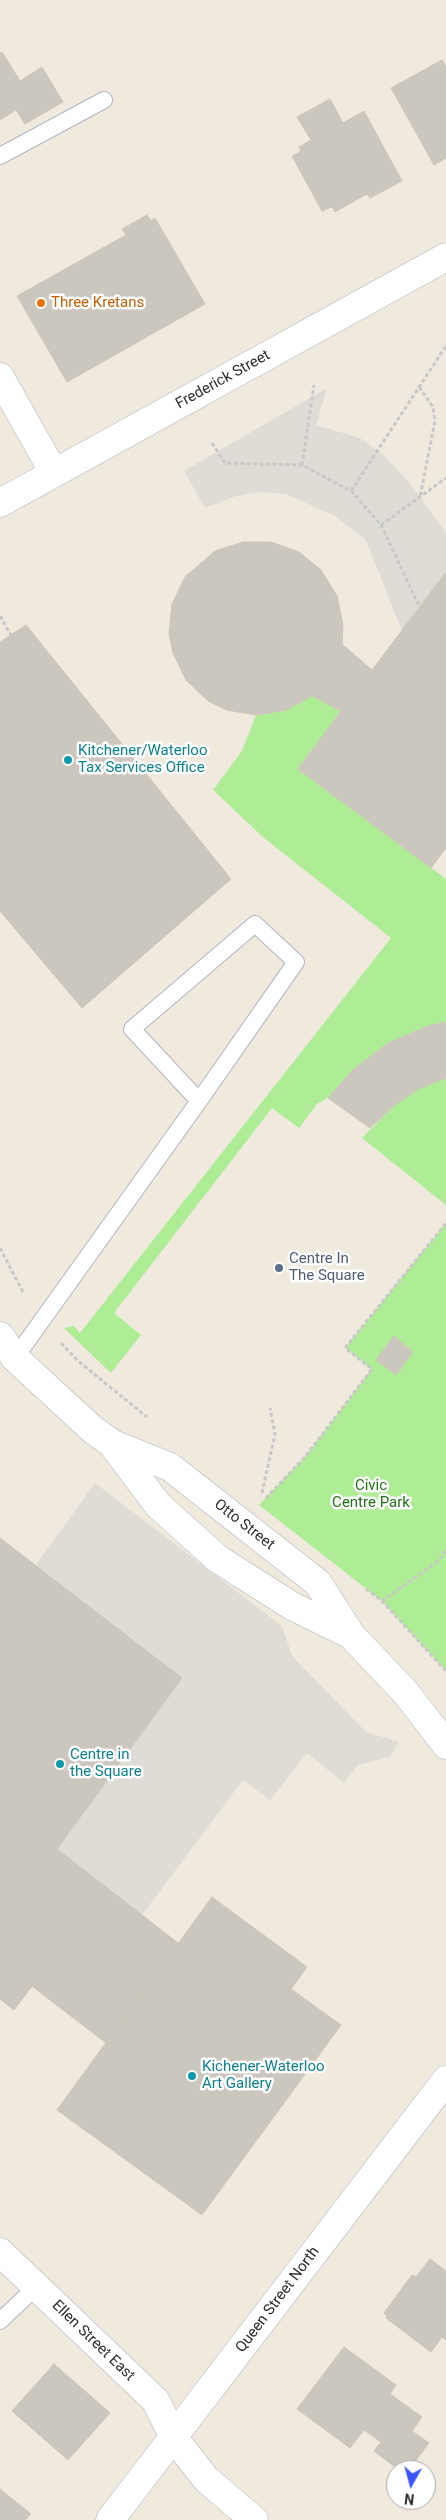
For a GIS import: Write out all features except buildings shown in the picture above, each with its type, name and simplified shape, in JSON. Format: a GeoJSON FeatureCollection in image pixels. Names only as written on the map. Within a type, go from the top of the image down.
{"type":"FeatureCollection","features":[{"type":"Feature","properties":{"kind":"street","name":"Frederick Street"},"geometry":{"type":"LineString","coordinates":[[0,503],[446,257]]}},
{"type":"Feature","properties":{"kind":"street"},"geometry":{"type":"LineString","coordinates":[[0,377],[54,473]]}},
{"type":"Feature","properties":{"kind":"street","name":"Otto Street"},"geometry":{"type":"LineString","coordinates":[[8,1347],[93,1430],[113,1444],[170,1467],[318,1583],[351,1635],[406,1694],[446,1745]]}},
{"type":"Feature","properties":{"kind":"street","name":"Otto Street"},"geometry":{"type":"LineString","coordinates":[[113,1444],[158,1505],[218,1559],[292,1606],[351,1635]]}},
{"type":"Feature","properties":{"kind":"street","name":"Queen Street North"},"geometry":{"type":"LineString","coordinates":[[110,2520],[446,2080]]}},
{"type":"Feature","properties":{"kind":"street","name":"Ellen Street East"},"geometry":{"type":"LineString","coordinates":[[0,2252],[156,2401],[174,2438],[206,2478],[254,2520]]}},
{"type":"Feature","properties":{"kind":"lane"},"geometry":{"type":"LineString","coordinates":[[0,156],[104,100]]}},
{"type":"Feature","properties":{"kind":"lane"},"geometry":{"type":"LineString","coordinates":[[8,1347],[199,1101],[296,962],[255,924],[132,1029],[199,1101]]}},
{"type":"Feature","properties":{"kind":"lane"},"geometry":{"type":"LineString","coordinates":[[0,2321],[36,2287]]}},
{"type":"Feature","properties":{"kind":"path"},"geometry":{"type":"LineString","coordinates":[[351,491],[446,346]]}},
{"type":"Feature","properties":{"kind":"path"},"geometry":{"type":"LineString","coordinates":[[440,354],[446,358]]}},
{"type":"Feature","properties":{"kind":"path"},"geometry":{"type":"LineString","coordinates":[[302,465],[314,385]]}},
{"type":"Feature","properties":{"kind":"path"},"geometry":{"type":"LineString","coordinates":[[419,386],[432,407],[435,421],[420,497]]}},
{"type":"Feature","properties":{"kind":"path"},"geometry":{"type":"LineString","coordinates":[[212,443],[226,463],[302,465],[351,491],[381,525],[420,608]]}},
{"type":"Feature","properties":{"kind":"path"},"geometry":{"type":"LineString","coordinates":[[381,525],[446,478]]}},
{"type":"Feature","properties":{"kind":"path"},"geometry":{"type":"LineString","coordinates":[[0,616],[10,635]]}},
{"type":"Feature","properties":{"kind":"path"},"geometry":{"type":"LineString","coordinates":[[259,1506],[305,1457],[372,1369],[346,1348],[446,1223]]}},
{"type":"Feature","properties":{"kind":"path"},"geometry":{"type":"LineString","coordinates":[[261,1496],[274,1434],[270,1408]]}},
{"type":"Feature","properties":{"kind":"path"},"geometry":{"type":"LineString","coordinates":[[382,1602],[437,1562],[446,1550]]}},
{"type":"Feature","properties":{"kind":"green space"},"geometry":{"type":"Polygon","coordinates":[[[312,696],[341,711],[298,769],[446,879],[446,1022],[428,1026],[388,1043],[353,1070],[328,1098],[317,1104],[299,1128],[272,1108],[114,1313],[141,1335],[111,1373],[64,1328],[74,1326],[80,1333],[391,938],[264,838],[213,790],[242,751],[256,715],[312,696]]]}},
{"type":"Feature","properties":{"kind":"green space"},"geometry":{"type":"Polygon","coordinates":[[[446,1078],[446,1205],[362,1138],[395,1105],[418,1089],[446,1078]]]}},
{"type":"Feature","properties":{"kind":"green space","name":"Civic Centre Park"},"geometry":{"type":"Polygon","coordinates":[[[446,1223],[446,1671],[382,1601],[259,1505],[305,1457],[372,1369],[345,1348],[446,1223]]]}},
{"type":"Feature","properties":{"kind":"shaded area"},"geometry":{"type":"Polygon","coordinates":[[[327,388],[316,425],[360,438],[384,456],[409,482],[446,533],[446,572],[402,631],[366,540],[335,516],[286,494],[259,492],[236,496],[205,508],[184,471],[327,388]]]}},
{"type":"Feature","properties":{"kind":"shaded area"},"geometry":{"type":"Polygon","coordinates":[[[95,1483],[282,1626],[292,1656],[366,1732],[399,1742],[390,1757],[358,1765],[344,1783],[307,1753],[270,1800],[243,1780],[142,1915],[57,1849],[182,1678],[36,1565],[95,1483]]]}},
{"type":"Feature","properties":{"kind":"place","name":"Three Kretans"},"geometry":{"type":"Point","coordinates":[41,303]}},
{"type":"Feature","properties":{"kind":"place","name":"Kitchener/Waterloo Tax Services Office"},"geometry":{"type":"Point","coordinates":[68,760]}},
{"type":"Feature","properties":{"kind":"place","name":"Centre In The Square"},"geometry":{"type":"Point","coordinates":[279,1268]}},
{"type":"Feature","properties":{"kind":"place","name":"Centre in the Square"},"geometry":{"type":"Point","coordinates":[60,1764]}},
{"type":"Feature","properties":{"kind":"place","name":"Kichener-Waterloo Art Gallery"},"geometry":{"type":"Point","coordinates":[192,2076]}}]}
